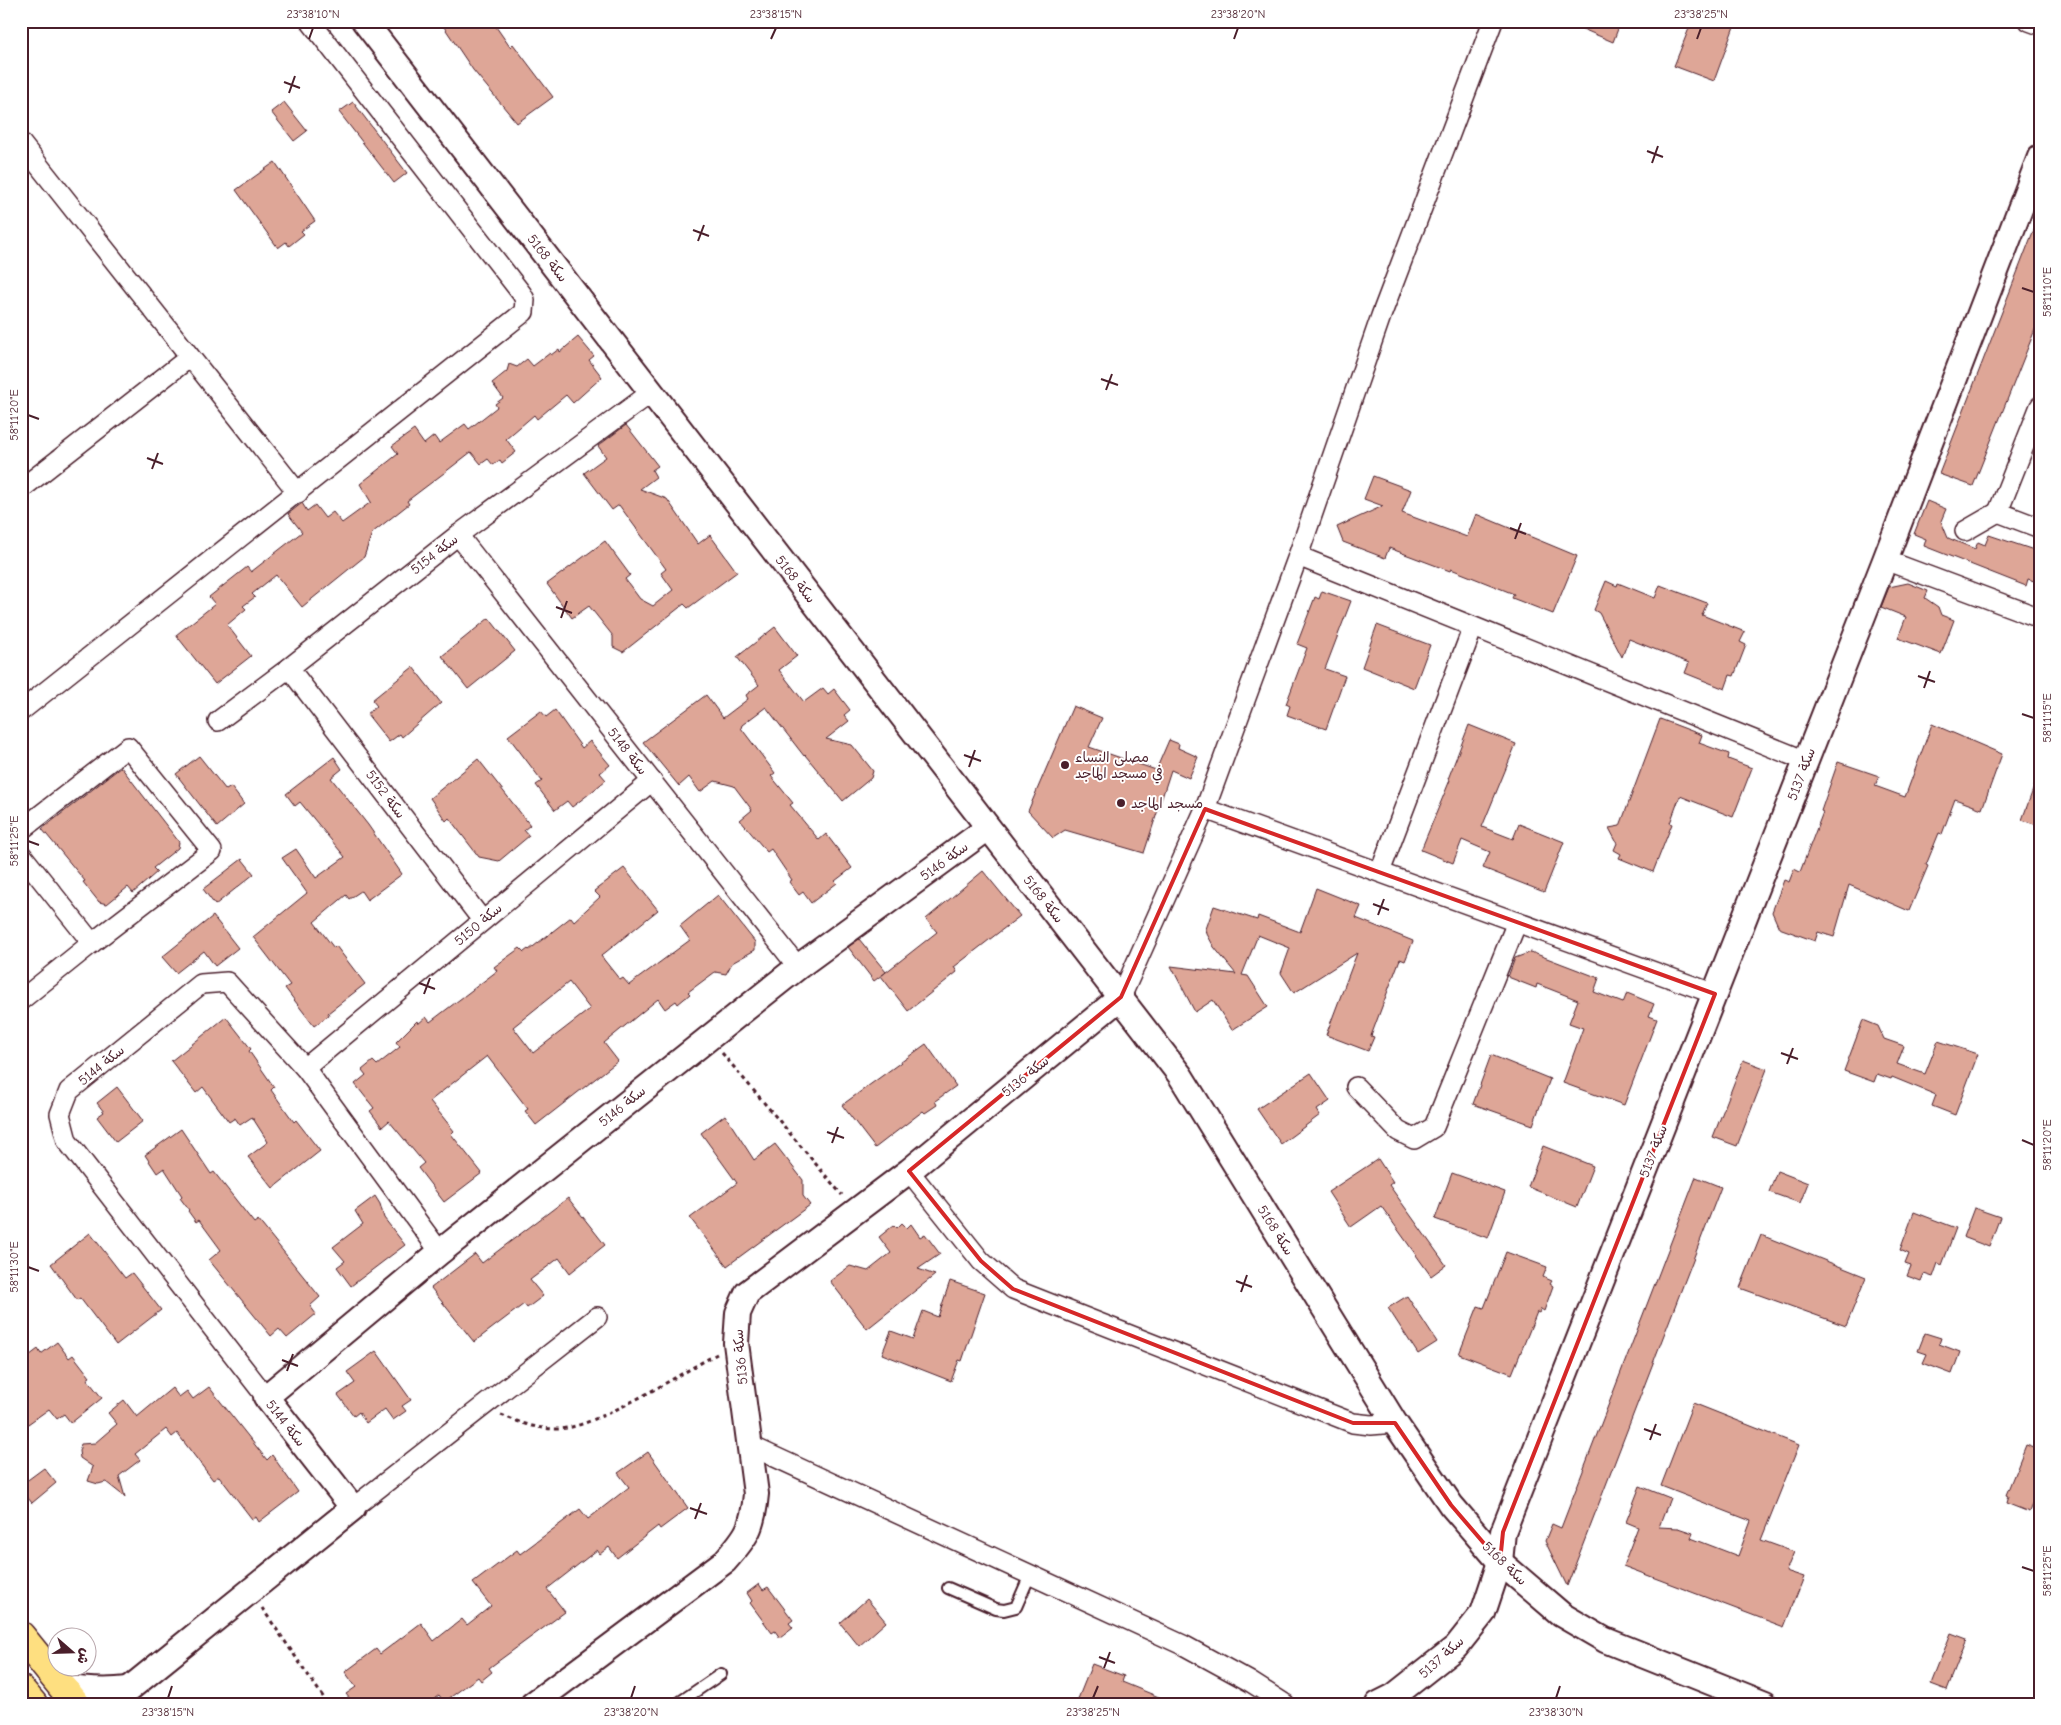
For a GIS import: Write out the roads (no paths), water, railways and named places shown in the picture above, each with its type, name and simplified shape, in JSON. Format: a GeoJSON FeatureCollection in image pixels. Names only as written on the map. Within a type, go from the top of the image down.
{"type":"FeatureCollection","features":[{"type":"Feature","properties":{"kind":"main road"},"geometry":{"type":"LineString","coordinates":[[21,1636],[68,1695]]}},
{"type":"Feature","properties":{"kind":"main road"},"geometry":{"type":"LineString","coordinates":[[21,1690],[32,1704]]}},
{"type":"Feature","properties":{"kind":"street"},"geometry":{"type":"LineString","coordinates":[[21,711],[524,312],[525,306],[522,294],[310,21]]}},
{"type":"Feature","properties":{"kind":"street","name":"سكة 5168"},"geometry":{"type":"LineString","coordinates":[[364,21],[1180,1075],[1395,1423],[1450,1505],[1500,1562],[1562,1615],[1605,1640],[1765,1704]]}},
{"type":"Feature","properties":{"kind":"street"},"geometry":{"type":"LineString","coordinates":[[1121,997],[1205,809],[1298,556],[1381,316],[1494,21]]}},
{"type":"Feature","properties":{"kind":"street"},"geometry":{"type":"LineString","coordinates":[[2029,21],[2040,25]]}},
{"type":"Feature","properties":{"kind":"street"},"geometry":{"type":"LineString","coordinates":[[21,143],[298,493]]}},
{"type":"Feature","properties":{"kind":"street","name":"سكة 5137"},"geometry":{"type":"LineString","coordinates":[[1378,1704],[1394,1696],[1456,1647],[1483,1612],[1500,1562],[1503,1532],[1885,560],[2040,156]]}},
{"type":"Feature","properties":{"kind":"street"},"geometry":{"type":"LineString","coordinates":[[21,489],[190,357]]}},
{"type":"Feature","properties":{"kind":"street","name":"سكة 5154"},"geometry":{"type":"LineString","coordinates":[[218,720],[289,668],[458,535],[652,392]]}},
{"type":"Feature","properties":{"kind":"street"},"geometry":{"type":"LineString","coordinates":[[1965,531],[1998,512],[2040,406]]}},
{"type":"Feature","properties":{"kind":"street"},"geometry":{"type":"LineString","coordinates":[[1998,512],[2040,528]]}},
{"type":"Feature","properties":{"kind":"street","name":"سكة 5148"},"geometry":{"type":"LineString","coordinates":[[458,535],[798,966]]}},
{"type":"Feature","properties":{"kind":"street"},"geometry":{"type":"LineString","coordinates":[[1298,556],[1806,761]]}},
{"type":"Feature","properties":{"kind":"street"},"geometry":{"type":"LineString","coordinates":[[1885,560],[2040,618]]}},
{"type":"Feature","properties":{"kind":"street"},"geometry":{"type":"LineString","coordinates":[[1380,872],[1473,627]]}},
{"type":"Feature","properties":{"kind":"street","name":"سكة 5152"},"geometry":{"type":"LineString","coordinates":[[289,668],[482,920]]}},
{"type":"Feature","properties":{"kind":"street"},"geometry":{"type":"LineString","coordinates":[[21,830],[128,747],[212,851],[21,1000]]}},
{"type":"Feature","properties":{"kind":"street","name":"سكة 5150"},"geometry":{"type":"LineString","coordinates":[[305,1068],[652,781]]}},
{"type":"Feature","properties":{"kind":"street"},"geometry":{"type":"LineString","coordinates":[[1205,809],[1715,994]]}},
{"type":"Feature","properties":{"kind":"street","name":"سكة 5146"},"geometry":{"type":"LineString","coordinates":[[266,1397],[440,1252],[798,966],[988,828]]}},
{"type":"Feature","properties":{"kind":"street"},"geometry":{"type":"LineString","coordinates":[[21,854],[92,943]]}},
{"type":"Feature","properties":{"kind":"street"},"geometry":{"type":"LineString","coordinates":[[1356,1087],[1398,1131],[1414,1139],[1434,1127],[1517,922]]}},
{"type":"Feature","properties":{"kind":"street","name":"سكة 5144"},"geometry":{"type":"LineString","coordinates":[[353,1508],[67,1141],[60,1114],[69,1091],[201,984],[227,982],[305,1068],[440,1252]]}},
{"type":"Feature","properties":{"kind":"street","name":"سكة 5136"},"geometry":{"type":"LineString","coordinates":[[533,1704],[725,1561],[742,1542],[754,1519],[756,1494],[736,1343],[738,1313],[747,1293],[909,1171],[1121,997]]}},
{"type":"Feature","properties":{"kind":"street"},"geometry":{"type":"LineString","coordinates":[[909,1171],[981,1261],[1013,1289],[1353,1423],[1371,1425],[1395,1423]]}},
{"type":"Feature","properties":{"kind":"street"},"geometry":{"type":"LineString","coordinates":[[68,1695],[99,1691],[127,1696],[250,1591],[597,1316]]}},
{"type":"Feature","properties":{"kind":"street"},"geometry":{"type":"LineString","coordinates":[[751,1446],[1185,1646],[1250,1681],[1285,1704]]}},
{"type":"Feature","properties":{"kind":"lane"},"geometry":{"type":"LineString","coordinates":[[948,1588],[1004,1610],[1016,1607],[1030,1575]]}},
{"type":"Feature","properties":{"kind":"lane"},"geometry":{"type":"LineString","coordinates":[[677,1704],[721,1674]]}},
{"type":"Feature","properties":{"kind":"place","name":"مصلى النساء في مسجد الماجد"},"geometry":{"type":"Point","coordinates":[1065,765]}},
{"type":"Feature","properties":{"kind":"place","name":"مسجد الماجد"},"geometry":{"type":"Point","coordinates":[1121,803]}}]}
